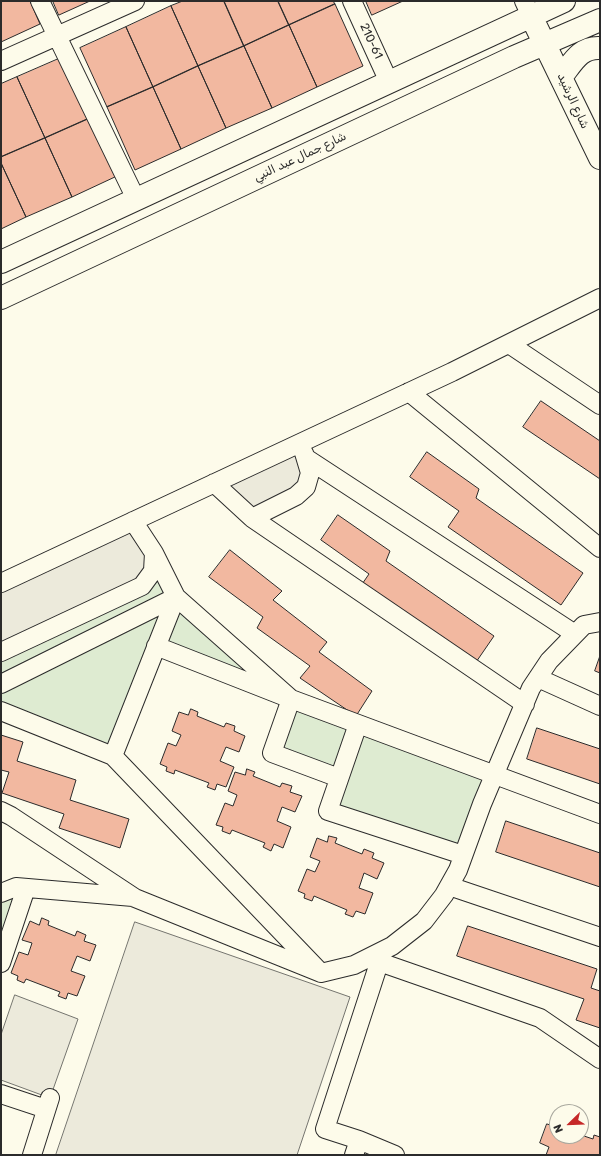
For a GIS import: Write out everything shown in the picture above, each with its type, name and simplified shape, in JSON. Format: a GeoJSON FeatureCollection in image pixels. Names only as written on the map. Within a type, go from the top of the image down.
{"type":"FeatureCollection","features":[{"type":"Feature","properties":{"kind":"street"},"geometry":{"type":"LineString","coordinates":[[40,1],[136,199]]}},
{"type":"Feature","properties":{"kind":"street"},"geometry":{"type":"LineString","coordinates":[[1,61],[135,1]]}},
{"type":"Feature","properties":{"kind":"street","name":"210-61"},"geometry":{"type":"LineString","coordinates":[[352,1],[389,82]]}},
{"type":"Feature","properties":{"kind":"street"},"geometry":{"type":"LineString","coordinates":[[1,262],[389,82],[528,8],[564,1]]}},
{"type":"Feature","properties":{"kind":"street","name":"شارع الرشيد"},"geometry":{"type":"LineString","coordinates":[[528,8],[562,76],[600,158]]}},
{"type":"Feature","properties":{"kind":"street","name":"شارع جمال عبد النبي"},"geometry":{"type":"LineString","coordinates":[[1,298],[500,64],[599,23]]}},
{"type":"Feature","properties":{"kind":"street"},"geometry":{"type":"LineString","coordinates":[[562,76],[578,54],[591,48],[600,48]]}},
{"type":"Feature","properties":{"kind":"street"},"geometry":{"type":"LineString","coordinates":[[1,583],[214,483],[303,450],[409,392],[600,298]]}},
{"type":"Feature","properties":{"kind":"street"},"geometry":{"type":"LineString","coordinates":[[509,344],[600,405]]}},
{"type":"Feature","properties":{"kind":"street"},"geometry":{"type":"LineString","coordinates":[[409,392],[600,548]]}},
{"type":"Feature","properties":{"kind":"street"},"geometry":{"type":"LineString","coordinates":[[252,518],[296,496],[306,487],[310,473],[303,450]]}},
{"type":"Feature","properties":{"kind":"street"},"geometry":{"type":"LineString","coordinates":[[303,450],[575,634]]}},
{"type":"Feature","properties":{"kind":"street"},"geometry":{"type":"LineString","coordinates":[[214,483],[252,518],[525,704]]}},
{"type":"Feature","properties":{"kind":"street"},"geometry":{"type":"LineString","coordinates":[[133,521],[154,553],[176,597],[291,699]]}},
{"type":"Feature","properties":{"kind":"street"},"geometry":{"type":"LineString","coordinates":[[1,652],[142,586],[153,572],[154,553]]}},
{"type":"Feature","properties":{"kind":"street"},"geometry":{"type":"LineString","coordinates":[[113,756],[176,597]]}},
{"type":"Feature","properties":{"kind":"street"},"geometry":{"type":"LineString","coordinates":[[1,684],[176,597]]}},
{"type":"Feature","properties":{"kind":"street"},"geometry":{"type":"LineString","coordinates":[[1,811],[11,816],[135,898],[321,973],[373,961],[424,921],[449,886],[458,870],[494,774],[538,678],[549,661],[584,625],[600,622]]}},
{"type":"Feature","properties":{"kind":"street"},"geometry":{"type":"LineString","coordinates":[[156,646],[291,699],[600,814]]}},
{"type":"Feature","properties":{"kind":"street"},"geometry":{"type":"LineString","coordinates":[[538,678],[600,706]]}},
{"type":"Feature","properties":{"kind":"street"},"geometry":{"type":"LineString","coordinates":[[291,699],[272,753],[339,778]]}},
{"type":"Feature","properties":{"kind":"street"},"geometry":{"type":"LineString","coordinates":[[1,711],[113,756],[321,973]]}},
{"type":"Feature","properties":{"kind":"street"},"geometry":{"type":"LineString","coordinates":[[358,724],[328,811],[464,855]]}},
{"type":"Feature","properties":{"kind":"street"},"geometry":{"type":"LineString","coordinates":[[449,886],[600,937]]}},
{"type":"Feature","properties":{"kind":"street"},"geometry":{"type":"LineString","coordinates":[[1,893],[16,887],[135,898]]}},
{"type":"Feature","properties":{"kind":"street"},"geometry":{"type":"LineString","coordinates":[[1,963],[26,888]]}},
{"type":"Feature","properties":{"kind":"street"},"geometry":{"type":"LineString","coordinates":[[373,961],[540,1018],[600,1059]]}},
{"type":"Feature","properties":{"kind":"street"},"geometry":{"type":"LineString","coordinates":[[373,961],[325,1129],[356,1148],[395,1155]]}},
{"type":"Feature","properties":{"kind":"street"},"geometry":{"type":"LineString","coordinates":[[1,1094],[48,1103],[32,1155]]}},
{"type":"Feature","properties":{"kind":"green space"},"geometry":{"type":"Polygon","coordinates":[[[153,571],[176,597],[291,699],[494,774],[463,855],[328,811],[339,778],[272,753],[291,700],[156,646],[113,756],[1,711],[1,652],[153,571]]]}},
{"type":"Feature","properties":{"kind":"green space"},"geometry":{"type":"Polygon","coordinates":[[[16,887],[1,963],[1,893],[16,887]]]}},
{"type":"Feature","properties":{"kind":"shaded area"},"geometry":{"type":"Polygon","coordinates":[[[301,443],[310,473],[296,496],[250,516],[214,483],[301,443]]]}},
{"type":"Feature","properties":{"kind":"shaded area"},"geometry":{"type":"Polygon","coordinates":[[[133,521],[153,571],[1,652],[1,583],[133,521]]]}},
{"type":"Feature","properties":{"kind":"shaded area"},"geometry":{"type":"Polygon","coordinates":[[[135,922],[350,997],[297,1155],[56,1155],[135,922]]]}},
{"type":"Feature","properties":{"kind":"shaded area"},"geometry":{"type":"Polygon","coordinates":[[[15,995],[78,1019],[50,1098],[1,1080],[1,1035],[15,995]]]}},
{"type":"Feature","properties":{"kind":"building"},"geometry":{"type":"Polygon","coordinates":[[[1,1],[30,1],[40,24],[1,42],[1,1]]]}},
{"type":"Feature","properties":{"kind":"building"},"geometry":{"type":"Polygon","coordinates":[[[53,1],[90,1],[59,15],[53,1]]]}},
{"type":"Feature","properties":{"kind":"building"},"geometry":{"type":"Polygon","coordinates":[[[183,1],[224,1],[244,46],[198,66],[171,6],[183,1]]]}},
{"type":"Feature","properties":{"kind":"building"},"geometry":{"type":"Polygon","coordinates":[[[224,1],[278,1],[289,25],[244,46],[224,1]]]}},
{"type":"Feature","properties":{"kind":"building"},"geometry":{"type":"Polygon","coordinates":[[[278,1],[333,1],[335,4],[289,25],[278,1]]]}},
{"type":"Feature","properties":{"kind":"building"},"geometry":{"type":"Polygon","coordinates":[[[366,1],[403,1],[372,15],[366,1]]]}},
{"type":"Feature","properties":{"kind":"building"},"geometry":{"type":"Polygon","coordinates":[[[335,4],[363,66],[317,87],[289,25],[335,4]]]}},
{"type":"Feature","properties":{"kind":"building"},"geometry":{"type":"Polygon","coordinates":[[[171,6],[198,66],[153,87],[126,27],[171,6]]]}},
{"type":"Feature","properties":{"kind":"building"},"geometry":{"type":"Polygon","coordinates":[[[289,25],[317,87],[272,108],[244,46],[289,25]]]}},
{"type":"Feature","properties":{"kind":"building"},"geometry":{"type":"Polygon","coordinates":[[[126,27],[153,87],[107,107],[80,48],[126,27]]]}},
{"type":"Feature","properties":{"kind":"building"},"geometry":{"type":"Polygon","coordinates":[[[244,46],[272,108],[226,128],[198,66],[244,46]]]}},
{"type":"Feature","properties":{"kind":"building"},"geometry":{"type":"Polygon","coordinates":[[[63,57],[90,118],[45,138],[17,77],[63,57]]]}},
{"type":"Feature","properties":{"kind":"building"},"geometry":{"type":"Polygon","coordinates":[[[198,66],[226,128],[181,149],[153,87],[198,66]]]}},
{"type":"Feature","properties":{"kind":"building"},"geometry":{"type":"Polygon","coordinates":[[[17,77],[45,138],[1,157],[1,84],[17,77]]]}},
{"type":"Feature","properties":{"kind":"building"},"geometry":{"type":"Polygon","coordinates":[[[153,87],[181,149],[135,170],[107,107],[153,87]]]}},
{"type":"Feature","properties":{"kind":"building"},"geometry":{"type":"Polygon","coordinates":[[[90,118],[117,176],[72,197],[45,138],[90,118]]]}},
{"type":"Feature","properties":{"kind":"building"},"geometry":{"type":"Polygon","coordinates":[[[45,138],[72,197],[26,217],[1,163],[1,157],[45,138]]]}},
{"type":"Feature","properties":{"kind":"building"},"geometry":{"type":"Polygon","coordinates":[[[1,163],[26,217],[1,229],[1,163]]]}},
{"type":"Feature","properties":{"kind":"building"},"geometry":{"type":"Polygon","coordinates":[[[541,401],[600,441],[600,479],[523,427],[541,401]]]}},
{"type":"Feature","properties":{"kind":"building"},"geometry":{"type":"Polygon","coordinates":[[[427,452],[479,489],[476,498],[583,573],[561,605],[448,527],[459,511],[410,477],[427,452]]]}},
{"type":"Feature","properties":{"kind":"building"},"geometry":{"type":"Polygon","coordinates":[[[338,515],[390,551],[386,561],[494,636],[472,668],[358,590],[369,574],[321,540],[338,515]]]}},
{"type":"Feature","properties":{"kind":"building"},"geometry":{"type":"Polygon","coordinates":[[[230,550],[282,591],[273,600],[327,642],[319,652],[372,691],[356,716],[300,678],[310,666],[257,628],[263,617],[209,577],[230,550]]]}},
{"type":"Feature","properties":{"kind":"building"},"geometry":{"type":"Polygon","coordinates":[[[600,656],[600,673],[595,671],[600,656]]]}},
{"type":"Feature","properties":{"kind":"building"},"geometry":{"type":"Polygon","coordinates":[[[191,709],[198,712],[197,716],[224,727],[226,723],[235,726],[234,731],[245,736],[239,752],[226,747],[220,761],[234,767],[226,787],[217,784],[215,790],[207,787],[209,783],[175,770],[174,774],[166,771],[167,767],[160,764],[168,743],[176,746],[181,735],[172,731],[179,712],[188,715],[191,709]]]}},
{"type":"Feature","properties":{"kind":"building"},"geometry":{"type":"Polygon","coordinates":[[[537,728],[600,749],[600,784],[527,759],[537,728]]]}},
{"type":"Feature","properties":{"kind":"building"},"geometry":{"type":"Polygon","coordinates":[[[1,735],[23,742],[17,761],[76,780],[70,800],[129,819],[120,848],[59,828],[64,814],[2,793],[9,772],[1,770],[1,735]]]}},
{"type":"Feature","properties":{"kind":"building"},"geometry":{"type":"Polygon","coordinates":[[[247,769],[255,772],[253,776],[280,787],[282,783],[292,786],[290,792],[302,796],[295,812],[282,807],[277,821],[291,827],[283,848],[274,844],[271,851],[263,847],[265,843],[232,830],[230,834],[222,831],[223,827],[216,825],[225,803],[233,806],[237,795],[228,791],[235,772],[245,775],[247,769]]]}},
{"type":"Feature","properties":{"kind":"building"},"geometry":{"type":"Polygon","coordinates":[[[506,821],[600,853],[600,887],[496,852],[506,821]]]}},
{"type":"Feature","properties":{"kind":"building"},"geometry":{"type":"Polygon","coordinates":[[[329,836],[337,838],[335,843],[362,854],[364,849],[374,853],[372,858],[384,863],[377,879],[364,873],[359,888],[373,893],[365,914],[356,911],[353,917],[345,914],[347,910],[314,896],[312,901],[304,898],[305,894],[298,891],[307,869],[315,872],[320,861],[310,857],[317,838],[327,842],[329,836]]]}},
{"type":"Feature","properties":{"kind":"building"},"geometry":{"type":"Polygon","coordinates":[[[42,918],[49,921],[48,925],[75,936],[77,931],[86,935],[84,941],[96,945],[90,961],[77,956],[71,971],[85,976],[77,996],[68,993],[66,999],[58,996],[60,992],[26,979],[24,983],[17,980],[18,976],[11,973],[19,952],[28,955],[32,943],[22,940],[30,921],[39,925],[42,918]]]}},
{"type":"Feature","properties":{"kind":"building"},"geometry":{"type":"Polygon","coordinates":[[[468,926],[597,969],[591,988],[600,991],[600,1028],[576,1020],[584,999],[457,956],[468,926]]]}},
{"type":"Feature","properties":{"kind":"building"},"geometry":{"type":"Polygon","coordinates":[[[547,1124],[549,1125],[549,1144],[589,1144],[589,1138],[593,1139],[594,1135],[600,1137],[600,1155],[546,1155],[549,1147],[540,1143],[547,1124]]]}}]}
